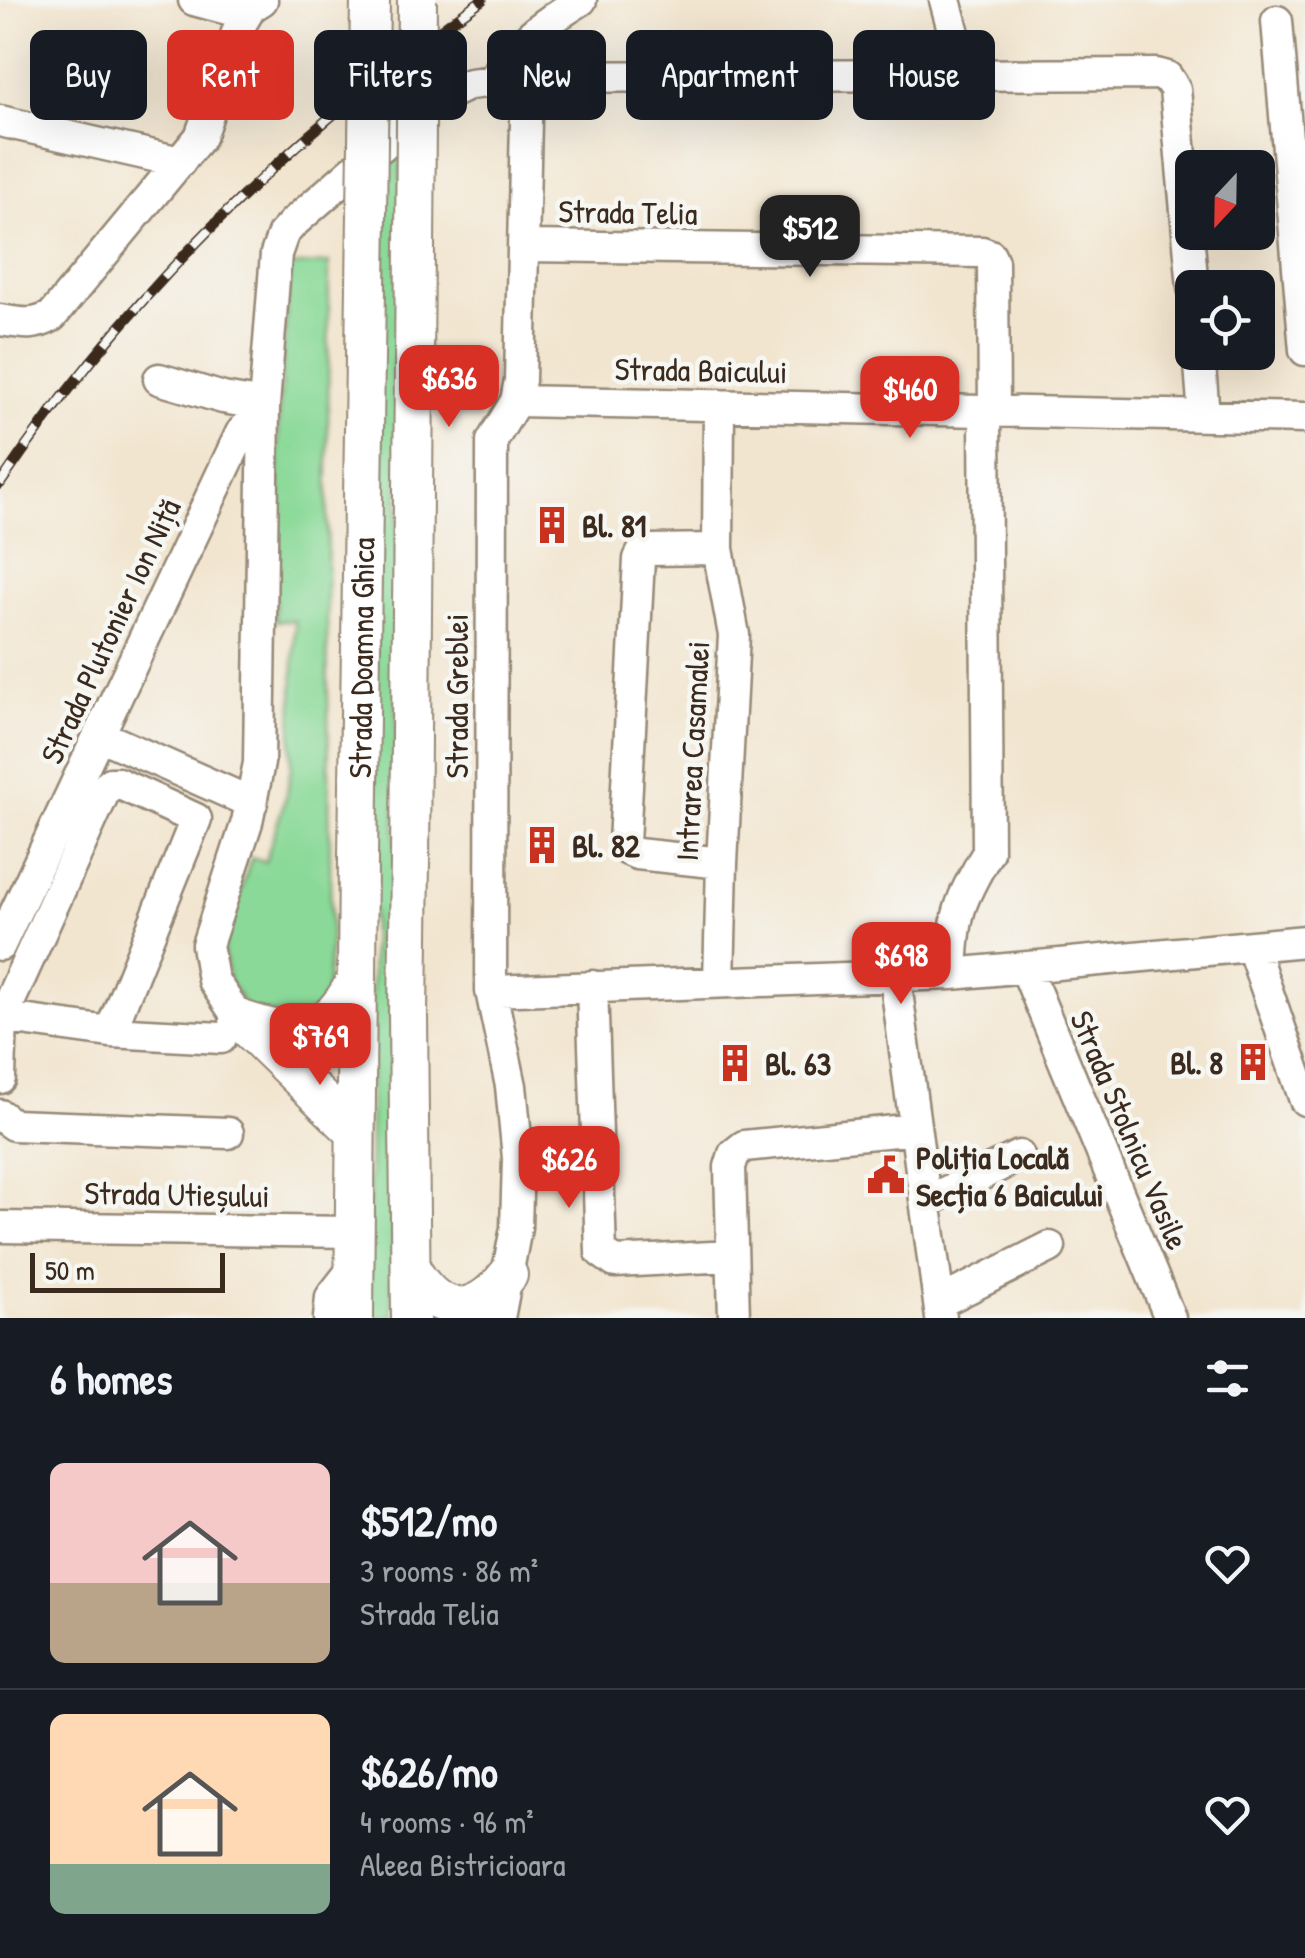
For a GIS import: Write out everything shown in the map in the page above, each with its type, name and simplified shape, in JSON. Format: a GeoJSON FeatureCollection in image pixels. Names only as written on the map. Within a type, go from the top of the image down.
{"type":"FeatureCollection","features":[{"type":"Feature","properties":{"kind":"main road","name":"Strada Doamna Ghica"},"geometry":{"type":"LineString","coordinates":[[354,1318],[353,1130],[370,0]]}},
{"type":"Feature","properties":{"kind":"main road","name":"Strada Doamna Ghica"},"geometry":{"type":"LineString","coordinates":[[411,1318],[408,1015],[417,0]]}},
{"type":"Feature","properties":{"kind":"main road"},"geometry":{"type":"LineString","coordinates":[[230,1028],[284,1032],[314,1029],[338,1012],[356,980]]}},
{"type":"Feature","properties":{"kind":"main road"},"geometry":{"type":"LineString","coordinates":[[230,1028],[353,1130]]}},
{"type":"Feature","properties":{"kind":"main road"},"geometry":{"type":"LineString","coordinates":[[411,1270],[435,1305],[464,1312],[490,1300],[508,1275]]}},
{"type":"Feature","properties":{"kind":"street"},"geometry":{"type":"LineString","coordinates":[[0,320],[28,325],[52,316],[180,162],[205,126],[254,7],[194,0]]}},
{"type":"Feature","properties":{"kind":"street"},"geometry":{"type":"LineString","coordinates":[[535,30],[581,0]]}},
{"type":"Feature","properties":{"kind":"street"},"geometry":{"type":"LineString","coordinates":[[944,0],[953,30]]}},
{"type":"Feature","properties":{"kind":"street"},"geometry":{"type":"LineString","coordinates":[[1277,21],[1305,350]]}},
{"type":"Feature","properties":{"kind":"street"},"geometry":{"type":"LineString","coordinates":[[995,74],[1167,77],[1175,90],[1191,270]]}},
{"type":"Feature","properties":{"kind":"street"},"geometry":{"type":"LineString","coordinates":[[606,76],[853,75]]}},
{"type":"Feature","properties":{"kind":"street"},"geometry":{"type":"LineString","coordinates":[[1,1018],[110,1032],[230,1028],[213,980],[207,945],[252,802],[259,763],[264,405],[276,254],[283,234],[432,102],[487,80]]}},
{"type":"Feature","properties":{"kind":"street","name":"Strada Greblei"},"geometry":{"type":"LineString","coordinates":[[498,1318],[516,1228],[518,1158],[511,1086],[491,991],[492,441],[516,401],[520,380],[526,120]]}},
{"type":"Feature","properties":{"kind":"street"},"geometry":{"type":"LineString","coordinates":[[0,121],[180,162]]}},
{"type":"Feature","properties":{"kind":"street","name":"Strada Telia"},"geometry":{"type":"LineString","coordinates":[[524,246],[990,255],[993,262],[988,852],[960,902],[954,927],[952,974]]}},
{"type":"Feature","properties":{"kind":"street"},"geometry":{"type":"LineString","coordinates":[[1200,370],[1204,416]]}},
{"type":"Feature","properties":{"kind":"street"},"geometry":{"type":"LineString","coordinates":[[158,379],[264,405]]}},
{"type":"Feature","properties":{"kind":"street","name":"Strada Baicului"},"geometry":{"type":"LineString","coordinates":[[516,401],[1305,418]]}},
{"type":"Feature","properties":{"kind":"street","name":"Strada Plutonier Ion Niță"},"geometry":{"type":"LineString","coordinates":[[0,945],[241,433],[264,405]]}},
{"type":"Feature","properties":{"kind":"street","name":"Intrarea Casamalei"},"geometry":{"type":"LineString","coordinates":[[719,405],[718,548],[734,635],[720,982]]}},
{"type":"Feature","properties":{"kind":"street"},"geometry":{"type":"LineString","coordinates":[[718,548],[650,550],[642,552],[639,559],[624,843],[636,854],[722,863]]}},
{"type":"Feature","properties":{"kind":"street"},"geometry":{"type":"LineString","coordinates":[[101,736],[252,802]]}},
{"type":"Feature","properties":{"kind":"street"},"geometry":{"type":"LineString","coordinates":[[0,1078],[1,1018],[110,783],[118,783],[241,840]]}},
{"type":"Feature","properties":{"kind":"street"},"geometry":{"type":"LineString","coordinates":[[110,1032],[196,819]]}},
{"type":"Feature","properties":{"kind":"street"},"geometry":{"type":"LineString","coordinates":[[491,991],[952,974],[1305,941]]}},
{"type":"Feature","properties":{"kind":"street"},"geometry":{"type":"LineString","coordinates":[[1252,947],[1305,1100]]}},
{"type":"Feature","properties":{"kind":"street","name":"Strada Stolnicu Vasile"},"geometry":{"type":"LineString","coordinates":[[1026,969],[1170,1318]]}},
{"type":"Feature","properties":{"kind":"street"},"geometry":{"type":"LineString","coordinates":[[895,977],[940,1310],[1050,1248]]}},
{"type":"Feature","properties":{"kind":"street"},"geometry":{"type":"LineString","coordinates":[[592,986],[601,1252],[614,1262],[731,1256]]}},
{"type":"Feature","properties":{"kind":"street"},"geometry":{"type":"LineString","coordinates":[[0,1115],[13,1125],[228,1133]]}},
{"type":"Feature","properties":{"kind":"street"},"geometry":{"type":"LineString","coordinates":[[734,1318],[730,1167],[734,1154],[744,1146],[915,1129]]}},
{"type":"Feature","properties":{"kind":"street"},"geometry":{"type":"LineString","coordinates":[[926,1202],[1019,1156]]}},
{"type":"Feature","properties":{"kind":"street","name":"Strada Utieșului"},"geometry":{"type":"LineString","coordinates":[[0,1227],[354,1250]]}},
{"type":"Feature","properties":{"kind":"street"},"geometry":{"type":"LineString","coordinates":[[330,1318],[330,1297],[354,1250]]}},
{"type":"Feature","properties":{"kind":"green space"},"geometry":{"type":"Polygon","coordinates":[[[401,152],[392,1318],[368,1318],[380,170],[401,152]]]}},
{"type":"Feature","properties":{"kind":"green space"},"geometry":{"type":"Polygon","coordinates":[[[329,263],[327,612],[331,934],[326,993],[317,1009],[304,1020],[246,1008],[229,981],[223,948],[251,858],[265,862],[291,768],[295,621],[275,621],[279,412],[290,266],[329,263]]]}},
{"type":"Feature","properties":{"kind":"railway"},"geometry":{"type":"LineString","coordinates":[[0,484],[103,347],[219,220],[346,104],[482,0]]}},
{"type":"Feature","properties":{"kind":"place","name":"Bl. 81"},"geometry":{"type":"Point","coordinates":[552,525]}},
{"type":"Feature","properties":{"kind":"place","name":"Bl. 82"},"geometry":{"type":"Point","coordinates":[542,845]}},
{"type":"Feature","properties":{"kind":"place","name":"Bl. 8"},"geometry":{"type":"Point","coordinates":[1253,1062]}},
{"type":"Feature","properties":{"kind":"place","name":"Bl. 63"},"geometry":{"type":"Point","coordinates":[735,1063]}},
{"type":"Feature","properties":{"kind":"place","name":"Poliția Locală Secția 6 Baicului"},"geometry":{"type":"Point","coordinates":[886,1175]}}]}
